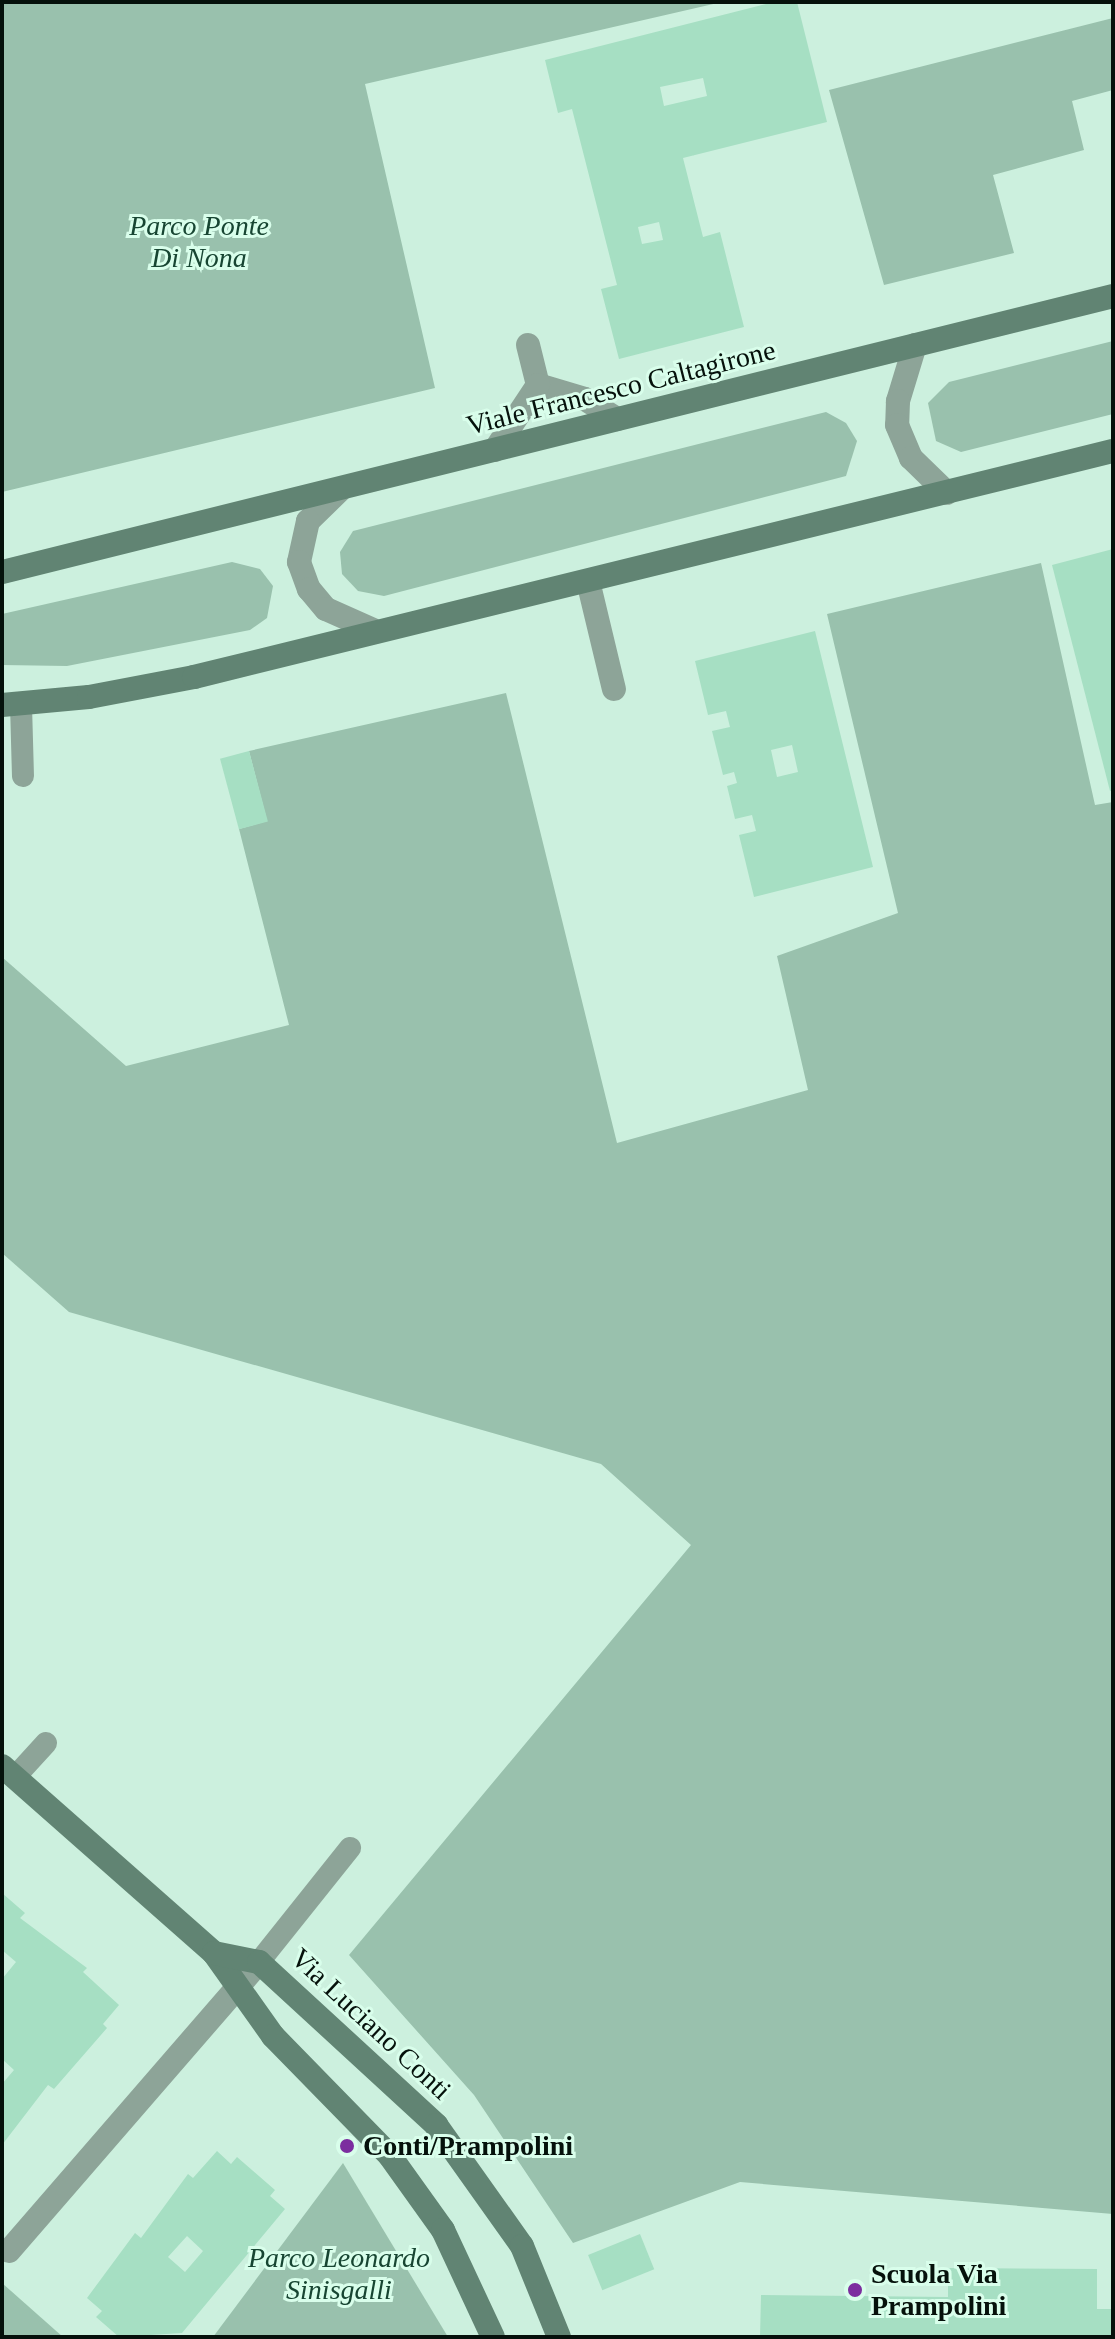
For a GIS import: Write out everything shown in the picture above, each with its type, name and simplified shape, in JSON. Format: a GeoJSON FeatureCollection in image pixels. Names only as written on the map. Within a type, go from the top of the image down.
{"type":"FeatureCollection","features":[{"type":"Feature","properties":{"kind":"street","name":"Viale Francesco Caltagirone"},"geometry":{"type":"LineString","coordinates":[[2,572],[1113,296]]}},
{"type":"Feature","properties":{"kind":"street"},"geometry":{"type":"LineString","coordinates":[[495,450],[538,385],[528,345]]}},
{"type":"Feature","properties":{"kind":"street"},"geometry":{"type":"LineString","coordinates":[[915,345],[898,401],[897,425],[911,458],[947,493]]}},
{"type":"Feature","properties":{"kind":"street"},"geometry":{"type":"LineString","coordinates":[[538,385],[585,399],[617,419]]}},
{"type":"Feature","properties":{"kind":"street"},"geometry":{"type":"LineString","coordinates":[[11,705],[161,684],[1113,451]]}},
{"type":"Feature","properties":{"kind":"street","name":"Viale Francesco Caltagirone"},"geometry":{"type":"LineString","coordinates":[[341,489],[308,521],[299,562],[309,589],[326,609],[373,630]]}},
{"type":"Feature","properties":{"kind":"street"},"geometry":{"type":"LineString","coordinates":[[588,581],[614,689]]}},
{"type":"Feature","properties":{"kind":"street"},"geometry":{"type":"LineString","coordinates":[[8,1772],[214,1953],[235,1990],[403,2174],[443,2230],[493,2337]]}},
{"type":"Feature","properties":{"kind":"street","name":"Via Luciano Conti"},"geometry":{"type":"LineString","coordinates":[[214,1953],[259,1962],[445,2137],[522,2246],[557,2331]]}},
{"type":"Feature","properties":{"kind":"street","name":"Via Luciano Conti"},"geometry":{"type":"LineString","coordinates":[[9,2251],[259,1962]]}},
{"type":"Feature","properties":{"kind":"lane"},"geometry":{"type":"LineString","coordinates":[[11,705],[23,776]]}},
{"type":"Feature","properties":{"kind":"lane"},"geometry":{"type":"LineString","coordinates":[[8,1772],[46,1743]]}},
{"type":"Feature","properties":{"kind":"lane"},"geometry":{"type":"LineString","coordinates":[[259,1962],[350,1848]]}},
{"type":"Feature","properties":{"kind":"green space","name":"Parco Ponte Di Nona"},"geometry":{"type":"Polygon","coordinates":[[[2,2],[722,2],[365,84],[435,388],[2,492],[2,2]]]}},
{"type":"Feature","properties":{"kind":"green space"},"geometry":{"type":"Polygon","coordinates":[[[1113,18],[1113,90],[1072,101],[1084,150],[993,175],[1014,253],[884,285],[829,90],[1113,18]]]}},
{"type":"Feature","properties":{"kind":"green space"},"geometry":{"type":"Polygon","coordinates":[[[1113,341],[1113,414],[961,452],[936,441],[928,403],[949,382],[1113,341]]]}},
{"type":"Feature","properties":{"kind":"green space"},"geometry":{"type":"Polygon","coordinates":[[[826,412],[846,423],[857,441],[846,476],[384,596],[358,591],[342,574],[340,552],[353,531],[826,412]]]}},
{"type":"Feature","properties":{"kind":"green space"},"geometry":{"type":"Polygon","coordinates":[[[232,562],[260,569],[273,586],[267,618],[250,630],[67,666],[2,665],[2,614],[232,562]]]}},
{"type":"Feature","properties":{"kind":"green space"},"geometry":{"type":"Polygon","coordinates":[[[1041,563],[1095,805],[1113,802],[1113,2214],[740,2182],[573,2243],[474,2095],[349,1955],[691,1545],[601,1464],[69,1312],[2,1253],[2,957],[126,1066],[289,1025],[239,829],[267,821],[249,751],[506,693],[617,1143],[808,1090],[777,956],[898,913],[827,614],[1041,563]]]}},
{"type":"Feature","properties":{"kind":"green space","name":"Parco Leonardo Sinisgalli"},"geometry":{"type":"Polygon","coordinates":[[[343,2163],[448,2337],[213,2337],[343,2163]]]}},
{"type":"Feature","properties":{"kind":"green space"},"geometry":{"type":"Polygon","coordinates":[[[2,2283],[63,2337],[2,2337],[2,2283]]]}},
{"type":"Feature","properties":{"kind":"building"},"geometry":{"type":"Polygon","coordinates":[[[774,2],[797,2],[827,122],[683,158],[703,237],[720,232],[744,327],[619,359],[601,289],[617,285],[572,109],[558,113],[545,60],[774,2]],[[703,78],[660,87],[664,106],[707,96],[703,78]],[[659,222],[638,227],[642,244],[663,240],[659,222]]]}},
{"type":"Feature","properties":{"kind":"building"},"geometry":{"type":"Polygon","coordinates":[[[1113,549],[1113,790],[1110,791],[1052,565],[1113,549]]]}},
{"type":"Feature","properties":{"kind":"building"},"geometry":{"type":"Polygon","coordinates":[[[815,631],[873,867],[754,897],[739,835],[756,831],[752,815],[735,819],[727,786],[737,783],[734,772],[723,775],[712,731],[730,727],[726,711],[708,715],[695,661],[815,631]],[[792,745],[771,750],[777,777],[798,772],[792,745]]]}},
{"type":"Feature","properties":{"kind":"building"},"geometry":{"type":"Polygon","coordinates":[[[249,751],[268,822],[239,829],[220,759],[249,751]]]}},
{"type":"Feature","properties":{"kind":"building"},"geometry":{"type":"Polygon","coordinates":[[[2,1893],[25,1913],[20,1918],[87,1968],[83,1972],[119,2005],[103,2024],[107,2028],[54,2089],[48,2085],[2,2145],[2,2084],[14,2070],[2,2059],[2,1979],[16,1962],[2,1950],[2,1893]]]}},
{"type":"Feature","properties":{"kind":"building"},"geometry":{"type":"Polygon","coordinates":[[[217,2151],[231,2164],[237,2157],[275,2190],[270,2196],[285,2209],[182,2333],[119,2337],[96,2317],[102,2311],[87,2298],[135,2233],[141,2238],[188,2174],[193,2178],[217,2151]],[[187,2236],[168,2257],[185,2272],[203,2251],[187,2236]]]}},
{"type":"Feature","properties":{"kind":"building"},"geometry":{"type":"Polygon","coordinates":[[[640,2234],[654,2269],[602,2290],[588,2255],[640,2234]]]}},
{"type":"Feature","properties":{"kind":"building"},"geometry":{"type":"Polygon","coordinates":[[[948,2268],[1097,2269],[1097,2309],[1113,2309],[1113,2337],[760,2337],[761,2295],[948,2297],[948,2268]]]}},
{"type":"Feature","properties":{"kind":"place","name":"Conti/Prampolini"},"geometry":{"type":"Point","coordinates":[347,2146]}},
{"type":"Feature","properties":{"kind":"place","name":"Scuola Via Prampolini"},"geometry":{"type":"Point","coordinates":[855,2290]}}]}
